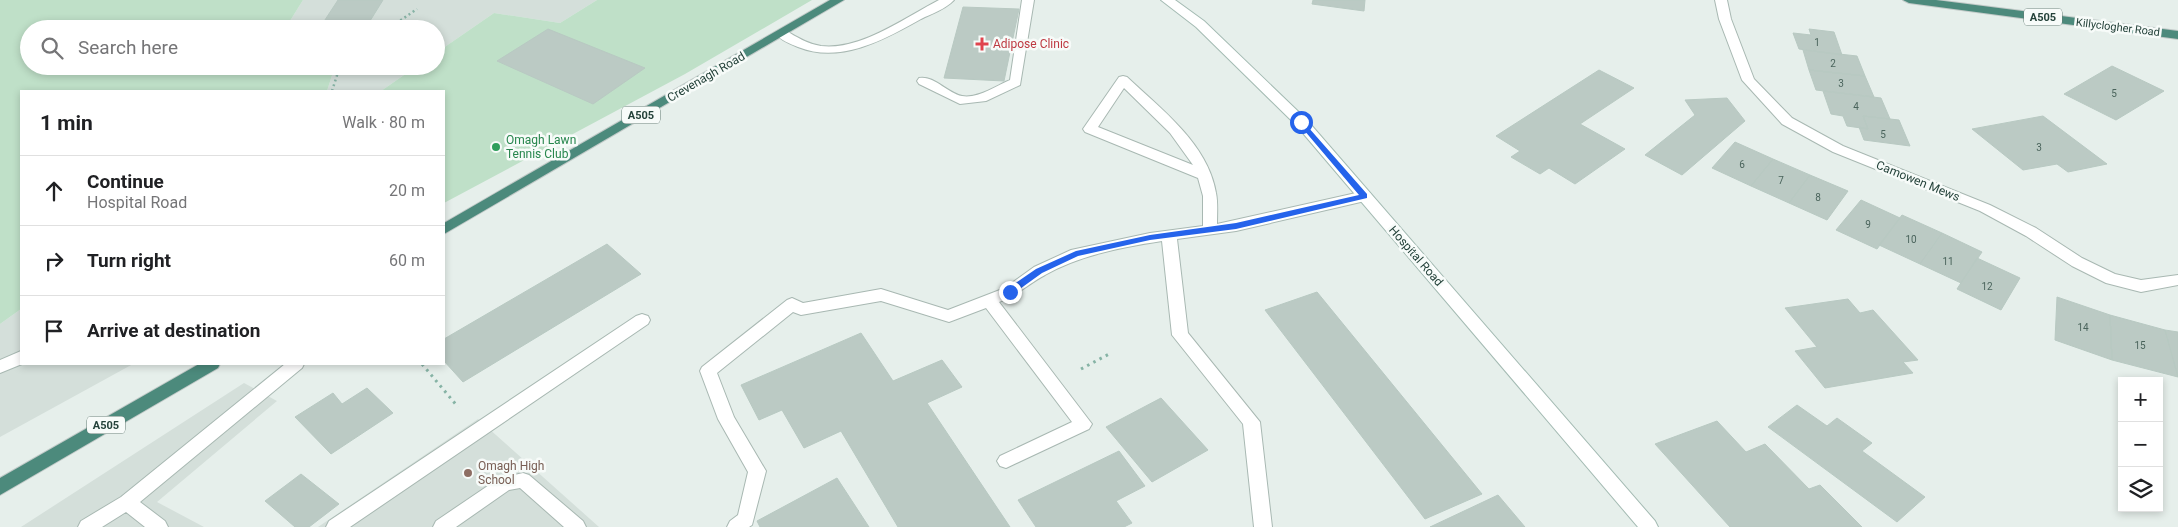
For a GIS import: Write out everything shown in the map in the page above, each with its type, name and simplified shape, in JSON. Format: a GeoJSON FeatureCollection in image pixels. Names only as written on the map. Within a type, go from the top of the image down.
{"type":"FeatureCollection","features":[{"type":"Feature","properties":{"kind":"highway","name":"Crevenagh Road"},"geometry":{"type":"LineString","coordinates":[[445,228],[838,0]]}},
{"type":"Feature","properties":{"kind":"highway","name":"Killyclogher Road"},"geometry":{"type":"LineString","coordinates":[[1909,0],[2178,35]]}},
{"type":"Feature","properties":{"kind":"highway","name":"A505"},"geometry":{"type":"LineString","coordinates":[[0,486],[210,365]]}},
{"type":"Feature","properties":{"kind":"main road"},"geometry":{"type":"LineString","coordinates":[[781,33],[799,44],[827,50],[862,44],[948,0]]}},
{"type":"Feature","properties":{"kind":"main road"},"geometry":{"type":"LineString","coordinates":[[922,81],[960,100],[981,98],[1016,82],[1028,0]]}},
{"type":"Feature","properties":{"kind":"main road","name":"Hospital Road"},"geometry":{"type":"LineString","coordinates":[[1167,0],[1200,24],[1301,122],[1650,527]]}},
{"type":"Feature","properties":{"kind":"main road","name":"Camowen Mews"},"geometry":{"type":"LineString","coordinates":[[1721,0],[1725,19],[1748,80],[1787,121],[1838,149],[1985,208],[2031,232],[2077,262],[2111,279],[2141,286],[2178,280]]}},
{"type":"Feature","properties":{"kind":"main road"},"geometry":{"type":"LineString","coordinates":[[1204,175],[1090,129],[1123,80],[1183,138],[1204,175],[1209,191],[1210,230]]}},
{"type":"Feature","properties":{"kind":"main road"},"geometry":{"type":"LineString","coordinates":[[736,527],[746,519],[757,471],[726,420],[708,371],[792,304],[801,309],[881,295],[949,316],[1010,292],[1039,271],[1076,254],[1169,235],[1236,226],[1365,196]]}},
{"type":"Feature","properties":{"kind":"main road"},"geometry":{"type":"LineString","coordinates":[[1169,235],[1180,335],[1251,422],[1263,527]]}},
{"type":"Feature","properties":{"kind":"main road"},"geometry":{"type":"LineString","coordinates":[[989,300],[1083,424],[1006,461]]}},
{"type":"Feature","properties":{"kind":"main road"},"geometry":{"type":"LineString","coordinates":[[335,527],[642,320]]}},
{"type":"Feature","properties":{"kind":"main road"},"geometry":{"type":"LineString","coordinates":[[87,527],[127,502],[295,365]]}},
{"type":"Feature","properties":{"kind":"main road"},"geometry":{"type":"LineString","coordinates":[[442,527],[504,484],[523,480],[577,527]]}},
{"type":"Feature","properties":{"kind":"main road"},"geometry":{"type":"LineString","coordinates":[[127,502],[159,527]]}},
{"type":"Feature","properties":{"kind":"path"},"geometry":{"type":"LineString","coordinates":[[401,20],[417,9]]}},
{"type":"Feature","properties":{"kind":"path"},"geometry":{"type":"LineString","coordinates":[[332,90],[337,75]]}},
{"type":"Feature","properties":{"kind":"path"},"geometry":{"type":"LineString","coordinates":[[423,365],[478,430]]}},
{"type":"Feature","properties":{"kind":"shaded area"},"geometry":{"type":"Polygon","coordinates":[[[303,0],[597,0],[560,23],[494,13],[445,47],[445,20],[291,20],[303,0]]]}},
{"type":"Feature","properties":{"kind":"shaded area"},"geometry":{"type":"Polygon","coordinates":[[[332,75],[404,75],[382,90],[327,90],[332,75]]]}},
{"type":"Feature","properties":{"kind":"shaded area"},"geometry":{"type":"Polygon","coordinates":[[[20,310],[20,365],[131,365],[0,437],[0,324],[20,310]]]}},
{"type":"Feature","properties":{"kind":"shaded area"},"geometry":{"type":"Polygon","coordinates":[[[244,383],[277,401],[157,502],[204,527],[21,527],[244,383]]]}},
{"type":"Feature","properties":{"kind":"shaded area","name":"Omagh High School"},"geometry":{"type":"Polygon","coordinates":[[[478,419],[599,527],[318,527],[478,419]]]}},
{"type":"Feature","properties":{"kind":"green space"},"geometry":{"type":"Polygon","coordinates":[[[0,0],[303,0],[291,20],[20,20],[20,75],[332,75],[327,90],[20,90],[20,310],[0,324],[0,0]]]}},
{"type":"Feature","properties":{"kind":"green space","name":"Omagh Lawn Tennis Club"},"geometry":{"type":"Polygon","coordinates":[[[597,0],[812,0],[685,74],[445,202],[445,90],[382,90],[404,75],[445,75],[445,47],[494,13],[560,23],[597,0]]]}},
{"type":"Feature","properties":{"kind":"building"},"geometry":{"type":"Polygon","coordinates":[[[338,0],[383,0],[371,20],[325,20],[338,0]]]}},
{"type":"Feature","properties":{"kind":"building"},"geometry":{"type":"Polygon","coordinates":[[[1313,0],[1365,0],[1364,11],[1312,4],[1313,0]]]}},
{"type":"Feature","properties":{"kind":"building","name":"Adipose Clinic"},"geometry":{"type":"Polygon","coordinates":[[[963,7],[1019,9],[1004,81],[944,78],[963,7]]]}},
{"type":"Feature","properties":{"kind":"building"},"geometry":{"type":"Polygon","coordinates":[[[548,29],[645,68],[593,104],[497,61],[548,29]]]}},
{"type":"Feature","properties":{"kind":"building"},"geometry":{"type":"Polygon","coordinates":[[[1809,29],[1834,32],[1842,55],[1799,49],[1793,33],[1811,35],[1809,29]]]}},
{"type":"Feature","properties":{"kind":"building"},"geometry":{"type":"Polygon","coordinates":[[[1803,50],[1857,56],[1865,76],[1809,70],[1803,50]]]}},
{"type":"Feature","properties":{"kind":"building"},"geometry":{"type":"Polygon","coordinates":[[[2112,66],[2164,91],[2116,120],[2064,94],[2112,66]]]}},
{"type":"Feature","properties":{"kind":"building"},"geometry":{"type":"Polygon","coordinates":[[[1599,70],[1634,88],[1580,124],[1625,149],[1575,184],[1549,168],[1540,174],[1511,157],[1520,151],[1496,136],[1599,70]]]}},
{"type":"Feature","properties":{"kind":"building"},"geometry":{"type":"Polygon","coordinates":[[[1809,70],[1865,76],[1874,97],[1816,90],[1809,70]]]}},
{"type":"Feature","properties":{"kind":"building"},"geometry":{"type":"Polygon","coordinates":[[[1823,91],[1881,98],[1890,119],[1863,116],[1868,129],[1847,126],[1843,116],[1831,114],[1823,91]]]}},
{"type":"Feature","properties":{"kind":"building"},"geometry":{"type":"Polygon","coordinates":[[[1727,98],[1745,121],[1682,175],[1645,155],[1695,115],[1685,100],[1727,98]]]}},
{"type":"Feature","properties":{"kind":"building"},"geometry":{"type":"Polygon","coordinates":[[[1863,116],[1899,120],[1910,146],[1864,140],[1859,127],[1868,129],[1863,116]]]}},
{"type":"Feature","properties":{"kind":"building"},"geometry":{"type":"Polygon","coordinates":[[[2043,116],[2107,164],[2068,172],[2057,164],[2023,170],[1972,129],[2043,116]]]}},
{"type":"Feature","properties":{"kind":"building"},"geometry":{"type":"Polygon","coordinates":[[[1735,142],[1773,159],[1751,186],[1712,168],[1735,142]]]}},
{"type":"Feature","properties":{"kind":"building"},"geometry":{"type":"Polygon","coordinates":[[[1773,159],[1810,175],[1789,203],[1751,186],[1773,159]]]}},
{"type":"Feature","properties":{"kind":"building"},"geometry":{"type":"Polygon","coordinates":[[[1810,175],[1848,191],[1827,220],[1789,203],[1810,175]]]}},
{"type":"Feature","properties":{"kind":"building"},"geometry":{"type":"Polygon","coordinates":[[[1861,200],[1900,218],[1877,249],[1836,230],[1861,200]]]}},
{"type":"Feature","properties":{"kind":"building"},"geometry":{"type":"Polygon","coordinates":[[[1902,215],[1942,233],[1920,264],[1879,245],[1902,215]]]}},
{"type":"Feature","properties":{"kind":"building"},"geometry":{"type":"Polygon","coordinates":[[[1942,233],[1982,252],[1961,283],[1920,264],[1942,233]]]}},
{"type":"Feature","properties":{"kind":"building"},"geometry":{"type":"Polygon","coordinates":[[[607,244],[641,274],[463,382],[445,362],[445,338],[607,244]]]}},
{"type":"Feature","properties":{"kind":"building"},"geometry":{"type":"Polygon","coordinates":[[[1977,258],[2020,278],[2001,310],[1957,289],[1977,258]]]}},
{"type":"Feature","properties":{"kind":"building"},"geometry":{"type":"Polygon","coordinates":[[[1317,292],[1482,494],[1425,519],[1265,310],[1317,292]]]}},
{"type":"Feature","properties":{"kind":"building"},"geometry":{"type":"Polygon","coordinates":[[[2057,297],[2110,315],[2112,360],[2055,340],[2057,297]]]}},
{"type":"Feature","properties":{"kind":"building"},"geometry":{"type":"Polygon","coordinates":[[[1848,299],[1860,313],[1873,310],[1918,360],[1903,362],[1913,373],[1825,388],[1795,351],[1817,347],[1785,308],[1848,299]]]}},
{"type":"Feature","properties":{"kind":"building"},"geometry":{"type":"Polygon","coordinates":[[[2110,315],[2165,330],[2178,377],[2112,360],[2110,315]]]}},
{"type":"Feature","properties":{"kind":"building"},"geometry":{"type":"Polygon","coordinates":[[[2165,330],[2178,332],[2178,377],[2165,330]]]}},
{"type":"Feature","properties":{"kind":"building"},"geometry":{"type":"Polygon","coordinates":[[[861,333],[893,381],[942,360],[962,387],[927,403],[1010,527],[898,527],[841,431],[804,448],[782,410],[759,420],[741,385],[861,333]]]}},
{"type":"Feature","properties":{"kind":"building"},"geometry":{"type":"Polygon","coordinates":[[[367,388],[393,413],[331,454],[295,417],[333,393],[342,404],[367,388]]]}},
{"type":"Feature","properties":{"kind":"building"},"geometry":{"type":"Polygon","coordinates":[[[1161,398],[1208,450],[1152,482],[1106,427],[1161,398]]]}},
{"type":"Feature","properties":{"kind":"building"},"geometry":{"type":"Polygon","coordinates":[[[1797,405],[1827,426],[1837,418],[1872,443],[1862,451],[1925,497],[1897,522],[1768,427],[1797,405]]]}},
{"type":"Feature","properties":{"kind":"building"},"geometry":{"type":"Polygon","coordinates":[[[1717,421],[1746,452],[1765,444],[1809,489],[1820,485],[1862,527],[1730,527],[1655,444],[1717,421]]]}},
{"type":"Feature","properties":{"kind":"building"},"geometry":{"type":"Polygon","coordinates":[[[1119,451],[1145,486],[1116,501],[1132,523],[1124,527],[1036,527],[1018,500],[1119,451]]]}},
{"type":"Feature","properties":{"kind":"building"},"geometry":{"type":"Polygon","coordinates":[[[301,474],[339,504],[309,527],[295,527],[265,501],[301,474]]]}},
{"type":"Feature","properties":{"kind":"building"},"geometry":{"type":"Polygon","coordinates":[[[837,478],[869,527],[760,527],[757,521],[837,478]]]}},
{"type":"Feature","properties":{"kind":"building"},"geometry":{"type":"Polygon","coordinates":[[[1498,495],[1525,527],[1430,527],[1498,495]]]}},
{"type":"Feature","properties":{"kind":"place","name":"Adipose Clinic"},"geometry":{"type":"Point","coordinates":[982,44]}},
{"type":"Feature","properties":{"kind":"place","name":"Omagh Lawn Tennis Club"},"geometry":{"type":"Point","coordinates":[496,147]}},
{"type":"Feature","properties":{"kind":"place","name":"Omagh High School"},"geometry":{"type":"Point","coordinates":[468,473]}},
{"type":"Feature","properties":{"kind":"route"},"geometry":{"type":"LineString","coordinates":[[1010,292],[1039,271],[1076,254],[1150,238],[1236,226],[1365,196],[1301,122]]}}]}
